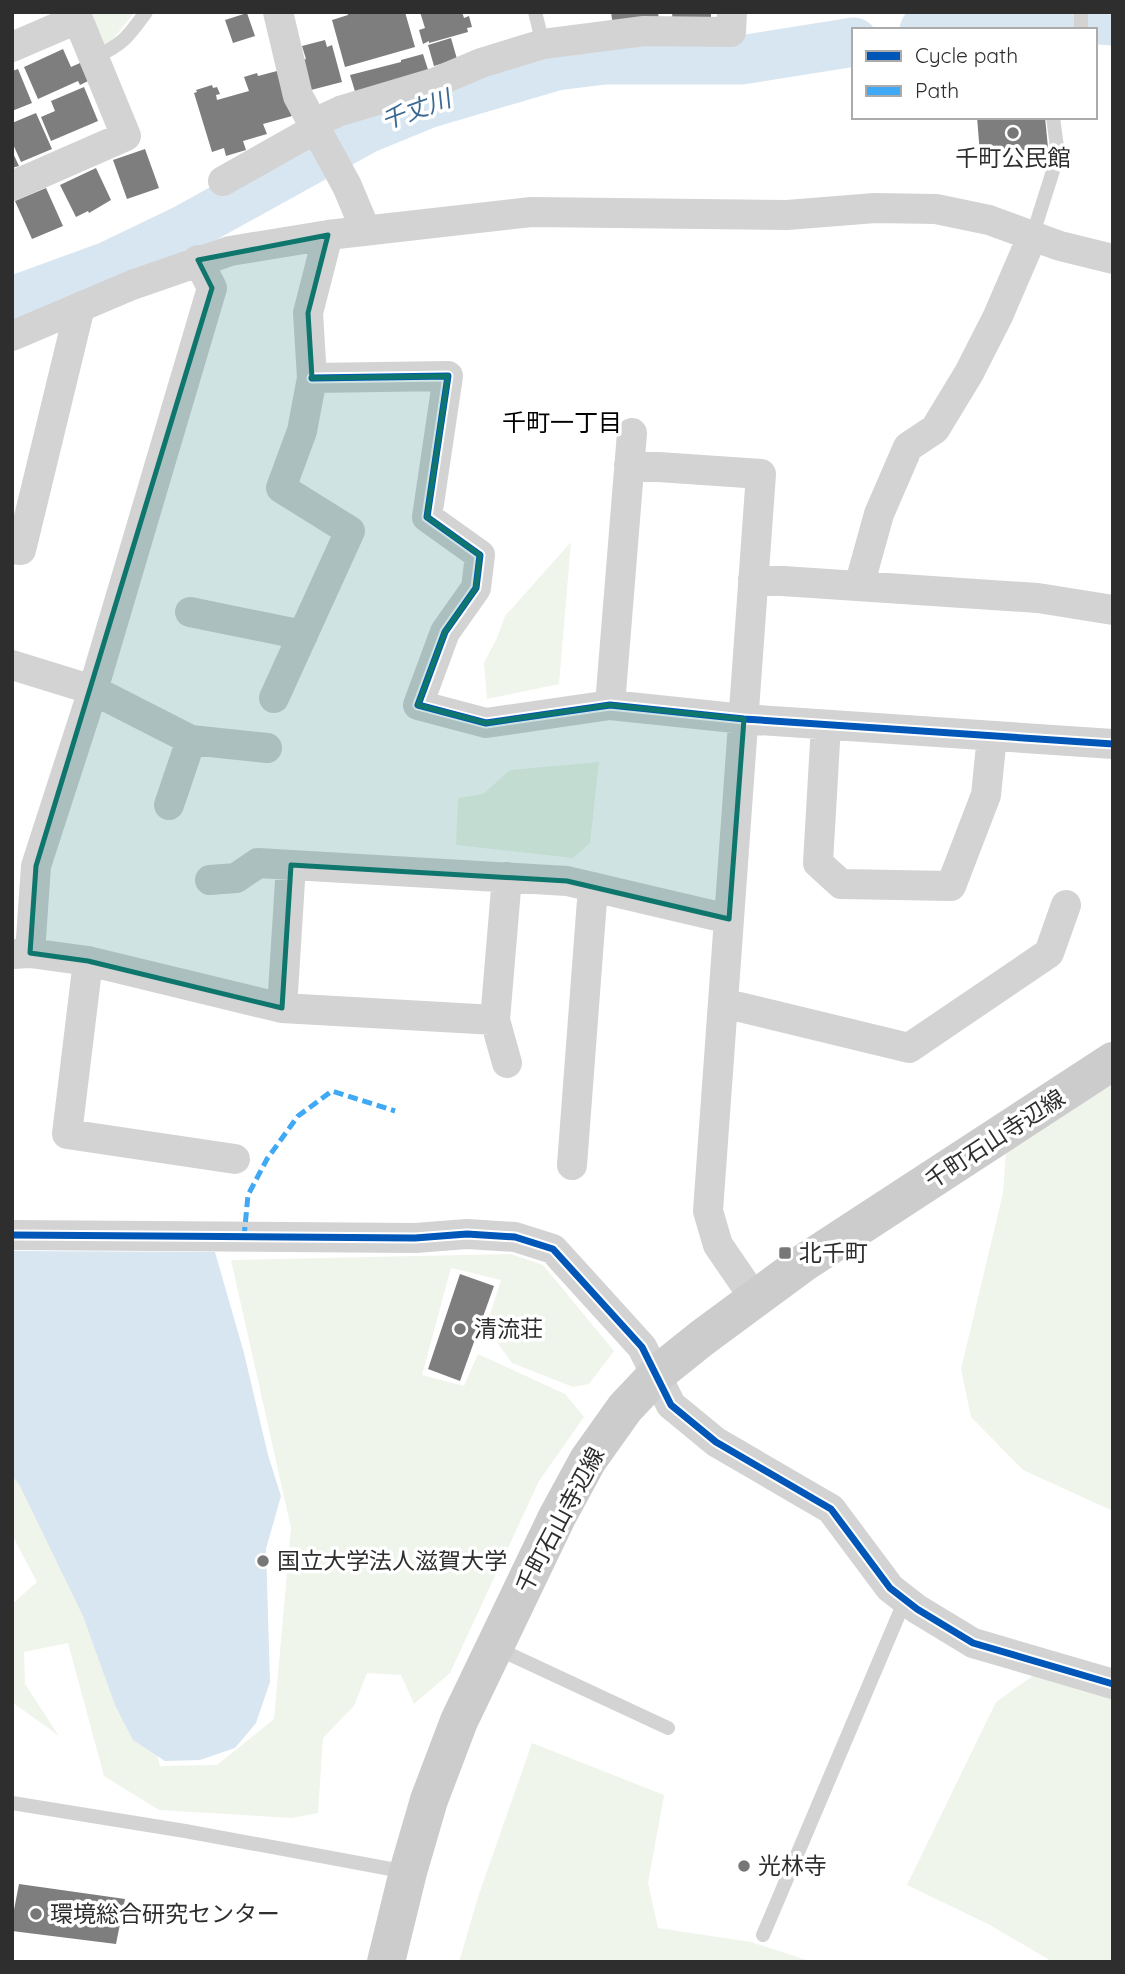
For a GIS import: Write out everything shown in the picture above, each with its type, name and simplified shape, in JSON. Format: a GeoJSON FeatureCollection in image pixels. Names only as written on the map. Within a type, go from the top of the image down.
{"type":"FeatureCollection","features":[{"type":"Feature","properties":{"kind":"main road","name":"千町石山寺辺線"},"geometry":{"type":"LineString","coordinates":[[386,1962],[429,1800],[459,1721],[557,1517],[588,1460],[625,1408],[657,1374],[805,1262],[1113,1061]]}},
{"type":"Feature","properties":{"kind":"street"},"geometry":{"type":"LineString","coordinates":[[278,12],[298,96],[347,186],[366,231]]}},
{"type":"Feature","properties":{"kind":"street"},"geometry":{"type":"LineString","coordinates":[[223,181],[308,133],[340,111],[434,83],[481,63],[543,44],[645,31],[731,32],[732,12]]}},
{"type":"Feature","properties":{"kind":"street"},"geometry":{"type":"LineString","coordinates":[[12,47],[76,15],[126,136],[12,186]]}},
{"type":"Feature","properties":{"kind":"street"},"geometry":{"type":"LineString","coordinates":[[12,336],[132,285],[230,251],[328,235],[531,212],[787,215],[875,208],[936,209],[989,220],[1060,246],[1113,259]]}},
{"type":"Feature","properties":{"kind":"street"},"geometry":{"type":"LineString","coordinates":[[274,698],[350,531],[281,488],[302,431],[312,377],[308,313],[328,235]]}},
{"type":"Feature","properties":{"kind":"street"},"geometry":{"type":"LineString","coordinates":[[859,586],[879,514],[908,447],[934,429],[969,373],[998,316],[1032,237]]}},
{"type":"Feature","properties":{"kind":"street"},"geometry":{"type":"LineString","coordinates":[[198,260],[212,288],[93,690],[36,866],[21,953],[88,961],[282,1008],[495,1020]]}},
{"type":"Feature","properties":{"kind":"street"},"geometry":{"type":"LineString","coordinates":[[12,549],[21,550],[80,307]]}},
{"type":"Feature","properties":{"kind":"street"},"geometry":{"type":"LineString","coordinates":[[312,377],[448,376],[427,517],[480,555],[476,588],[445,632],[418,705],[486,723],[610,705],[744,719],[1113,744]]}},
{"type":"Feature","properties":{"kind":"street"},"geometry":{"type":"LineString","coordinates":[[610,705],[632,433]]}},
{"type":"Feature","properties":{"kind":"street"},"geometry":{"type":"LineString","coordinates":[[629,465],[761,474],[708,1211],[718,1245],[755,1298]]}},
{"type":"Feature","properties":{"kind":"street"},"geometry":{"type":"LineString","coordinates":[[753,579],[1038,598],[1113,610]]}},
{"type":"Feature","properties":{"kind":"street"},"geometry":{"type":"LineString","coordinates":[[190,612],[303,635]]}},
{"type":"Feature","properties":{"kind":"street"},"geometry":{"type":"LineString","coordinates":[[12,665],[93,690],[191,740],[267,748]]}},
{"type":"Feature","properties":{"kind":"street"},"geometry":{"type":"LineString","coordinates":[[826,724],[818,863],[841,884],[951,886],[986,795],[992,736]]}},
{"type":"Feature","properties":{"kind":"street"},"geometry":{"type":"LineString","coordinates":[[169,805],[191,740]]}},
{"type":"Feature","properties":{"kind":"street"},"geometry":{"type":"LineString","coordinates":[[209,880],[236,878],[258,863],[567,881],[729,919]]}},
{"type":"Feature","properties":{"kind":"street"},"geometry":{"type":"LineString","coordinates":[[282,1008],[291,865]]}},
{"type":"Feature","properties":{"kind":"street"},"geometry":{"type":"LineString","coordinates":[[507,877],[495,1020],[507,1063]]}},
{"type":"Feature","properties":{"kind":"street"},"geometry":{"type":"LineString","coordinates":[[572,1164],[593,887]]}},
{"type":"Feature","properties":{"kind":"street"},"geometry":{"type":"LineString","coordinates":[[723,1003],[909,1048],[1049,953],[1066,905]]}},
{"type":"Feature","properties":{"kind":"street"},"geometry":{"type":"LineString","coordinates":[[88,961],[67,1134],[235,1159]]}},
{"type":"Feature","properties":{"kind":"street"},"geometry":{"type":"LineString","coordinates":[[12,1235],[415,1238],[467,1234],[515,1237],[552,1249],[642,1347],[671,1405],[716,1442],[831,1509],[890,1588],[905,1600],[973,1643],[1113,1684]]}},
{"type":"Feature","properties":{"kind":"lane"},"geometry":{"type":"LineString","coordinates":[[94,58],[115,48],[126,39],[146,12]]}},
{"type":"Feature","properties":{"kind":"lane"},"geometry":{"type":"LineString","coordinates":[[535,12],[543,44]]}},
{"type":"Feature","properties":{"kind":"lane"},"geometry":{"type":"LineString","coordinates":[[1032,237],[1058,155],[1053,119]]}},
{"type":"Feature","properties":{"kind":"lane"},"geometry":{"type":"LineString","coordinates":[[763,1935],[905,1600]]}},
{"type":"Feature","properties":{"kind":"lane"},"geometry":{"type":"LineString","coordinates":[[494,1647],[668,1728]]}},
{"type":"Feature","properties":{"kind":"lane"},"geometry":{"type":"LineString","coordinates":[[12,1804],[185,1831],[408,1872]]}},
{"type":"Feature","properties":{"kind":"highlighted area"},"geometry":{"type":"Polygon","coordinates":[[[328,235],[308,313],[312,378],[448,376],[427,517],[480,555],[476,588],[445,632],[418,705],[486,723],[610,705],[744,719],[729,919],[567,881],[291,865],[282,1008],[88,961],[30,953],[36,866],[212,288],[198,260],[328,235]]]}},
{"type":"Feature","properties":{"kind":"shaded area"},"geometry":{"type":"Polygon","coordinates":[[[88,12],[135,12],[104,50],[88,12]]]}},
{"type":"Feature","properties":{"kind":"shaded area"},"geometry":{"type":"Polygon","coordinates":[[[571,542],[559,684],[487,699],[484,663],[505,616],[571,542]]]}},
{"type":"Feature","properties":{"kind":"shaded area"},"geometry":{"type":"Polygon","coordinates":[[[599,762],[590,843],[573,858],[456,845],[458,798],[483,794],[510,770],[599,762]]]}},
{"type":"Feature","properties":{"kind":"shaded area"},"geometry":{"type":"Polygon","coordinates":[[[1113,1075],[1113,1511],[1023,1470],[971,1417],[961,1369],[1003,1193],[1006,1152],[1113,1075]]]}},
{"type":"Feature","properties":{"kind":"shaded area"},"geometry":{"type":"Polygon","coordinates":[[[12,1251],[215,1252],[281,1496],[266,1549],[270,1682],[256,1723],[235,1748],[200,1760],[165,1761],[133,1740],[115,1705],[83,1616],[19,1484],[12,1476],[12,1251]]]}},
{"type":"Feature","properties":{"kind":"shaded area"},"geometry":{"type":"Polygon","coordinates":[[[511,1254],[543,1265],[614,1351],[589,1384],[573,1387],[512,1363],[486,1327],[501,1280],[451,1268],[422,1375],[464,1386],[478,1354],[565,1394],[584,1417],[539,1481],[450,1673],[414,1704],[401,1675],[367,1673],[354,1706],[323,1738],[318,1813],[292,1818],[159,1810],[104,1776],[68,1643],[24,1652],[25,1684],[59,1736],[12,1702],[12,1604],[37,1582],[12,1535],[12,1446],[134,1671],[160,1766],[217,1765],[274,1719],[291,1528],[231,1260],[511,1254]]]}},
{"type":"Feature","properties":{"kind":"shaded area"},"geometry":{"type":"Polygon","coordinates":[[[1034,1675],[1113,1696],[1113,1962],[1053,1962],[988,1924],[907,1885],[996,1702],[1034,1675]]]}},
{"type":"Feature","properties":{"kind":"shaded area"},"geometry":{"type":"Polygon","coordinates":[[[532,1743],[664,1795],[648,1883],[658,1928],[751,1942],[813,1962],[459,1962],[479,1894],[532,1743]]]}},
{"type":"Feature","properties":{"kind":"building"},"geometry":{"type":"Polygon","coordinates":[[[347,12],[405,12],[415,47],[345,67],[332,20],[348,15],[347,12]]]}},
{"type":"Feature","properties":{"kind":"building"},"geometry":{"type":"Polygon","coordinates":[[[420,12],[462,12],[464,18],[469,16],[472,27],[467,28],[468,32],[423,44],[419,30],[425,28],[420,12]]]}},
{"type":"Feature","properties":{"kind":"building"},"geometry":{"type":"Polygon","coordinates":[[[611,12],[658,12],[659,20],[613,26],[611,12]]]}},
{"type":"Feature","properties":{"kind":"building"},"geometry":{"type":"Polygon","coordinates":[[[672,12],[711,12],[711,24],[673,25],[672,12]]]}},
{"type":"Feature","properties":{"kind":"building"},"geometry":{"type":"Polygon","coordinates":[[[247,13],[255,36],[233,43],[225,20],[247,13]]]}},
{"type":"Feature","properties":{"kind":"building"},"geometry":{"type":"Polygon","coordinates":[[[451,38],[457,59],[434,66],[428,45],[451,38]]]}},
{"type":"Feature","properties":{"kind":"building"},"geometry":{"type":"Polygon","coordinates":[[[325,40],[327,47],[332,45],[342,82],[311,90],[302,60],[306,59],[302,46],[325,40]]]}},
{"type":"Feature","properties":{"kind":"building"},"geometry":{"type":"Polygon","coordinates":[[[63,49],[71,67],[80,63],[88,81],[80,85],[78,81],[38,99],[24,67],[63,49]]]}},
{"type":"Feature","properties":{"kind":"building"},"geometry":{"type":"Polygon","coordinates":[[[423,54],[431,79],[357,98],[350,75],[423,54]]]}},
{"type":"Feature","properties":{"kind":"building"},"geometry":{"type":"Polygon","coordinates":[[[18,69],[32,103],[12,111],[12,71],[18,69]]]}},
{"type":"Feature","properties":{"kind":"building"},"geometry":{"type":"Polygon","coordinates":[[[277,71],[292,116],[263,124],[267,134],[243,141],[246,150],[226,156],[224,148],[212,152],[194,93],[196,90],[212,85],[213,88],[217,87],[220,94],[216,95],[217,100],[249,91],[244,77],[277,71]]]}},
{"type":"Feature","properties":{"kind":"building"},"geometry":{"type":"Polygon","coordinates":[[[84,87],[98,121],[51,141],[41,117],[55,111],[51,101],[84,87]]]}},
{"type":"Feature","properties":{"kind":"building"},"geometry":{"type":"Polygon","coordinates":[[[36,113],[52,149],[21,162],[12,142],[12,123],[36,113]]]}},
{"type":"Feature","properties":{"kind":"building","name":"千町公民館"},"geometry":{"type":"Polygon","coordinates":[[[977,119],[1045,119],[1048,148],[980,154],[977,119]]]}},
{"type":"Feature","properties":{"kind":"building"},"geometry":{"type":"Polygon","coordinates":[[[145,149],[159,188],[127,199],[113,160],[145,149]]]}},
{"type":"Feature","properties":{"kind":"building"},"geometry":{"type":"Polygon","coordinates":[[[12,151],[19,166],[12,168],[12,151]]]}},
{"type":"Feature","properties":{"kind":"building"},"geometry":{"type":"Polygon","coordinates":[[[96,168],[111,200],[76,217],[60,185],[96,168]]]}},
{"type":"Feature","properties":{"kind":"building"},"geometry":{"type":"Polygon","coordinates":[[[46,188],[63,226],[32,239],[15,201],[46,188]]]}},
{"type":"Feature","properties":{"kind":"building"},"geometry":{"type":"Polygon","coordinates":[[[460,1274],[494,1286],[460,1381],[428,1369],[460,1274]]]}},
{"type":"Feature","properties":{"kind":"building"},"geometry":{"type":"Polygon","coordinates":[[[19,1884],[125,1899],[116,1944],[12,1931],[19,1884]]]}},
{"type":"Feature","properties":{"kind":"waterway","name":"千丈川"},"geometry":{"type":"LineString","coordinates":[[935,28],[961,23],[1059,17],[1113,21]]}},
{"type":"Feature","properties":{"kind":"waterway","name":"千丈川"},"geometry":{"type":"LineString","coordinates":[[12,301],[108,266],[187,228],[366,129],[427,104],[556,66],[605,60],[741,60],[852,42]]}},
{"type":"Feature","properties":{"kind":"marked path"},"geometry":{"type":"LineString","coordinates":[[244,1237],[248,1195],[267,1159],[298,1116],[332,1091],[395,1111]]}},
{"type":"Feature","properties":{"kind":"cycle path"},"geometry":{"type":"LineString","coordinates":[[312,378],[448,376],[427,517],[480,555],[476,588],[445,632],[418,705],[486,723],[610,705],[744,719],[1113,744]]}},
{"type":"Feature","properties":{"kind":"cycle path"},"geometry":{"type":"LineString","coordinates":[[12,1235],[415,1238],[467,1234],[515,1237],[553,1249],[642,1347],[671,1405],[716,1442],[831,1509],[890,1588],[917,1609],[973,1643],[1113,1684]]}},
{"type":"Feature","properties":{"kind":"place","name":"千町公民館"},"geometry":{"type":"Point","coordinates":[1013,133]}},
{"type":"Feature","properties":{"kind":"place","name":"北千町"},"geometry":{"type":"Point","coordinates":[785,1253]}},
{"type":"Feature","properties":{"kind":"place","name":"清流荘"},"geometry":{"type":"Point","coordinates":[460,1329]}},
{"type":"Feature","properties":{"kind":"place","name":"国立大学法人滋賀大学"},"geometry":{"type":"Point","coordinates":[263,1561]}},
{"type":"Feature","properties":{"kind":"place","name":"光林寺"},"geometry":{"type":"Point","coordinates":[744,1866]}},
{"type":"Feature","properties":{"kind":"place","name":"環境総合研究センター"},"geometry":{"type":"Point","coordinates":[36,1914]}},
{"type":"Feature","properties":{"kind":"district","name":"千町一丁目"},"geometry":{"type":"Point","coordinates":[562,423]}}]}
